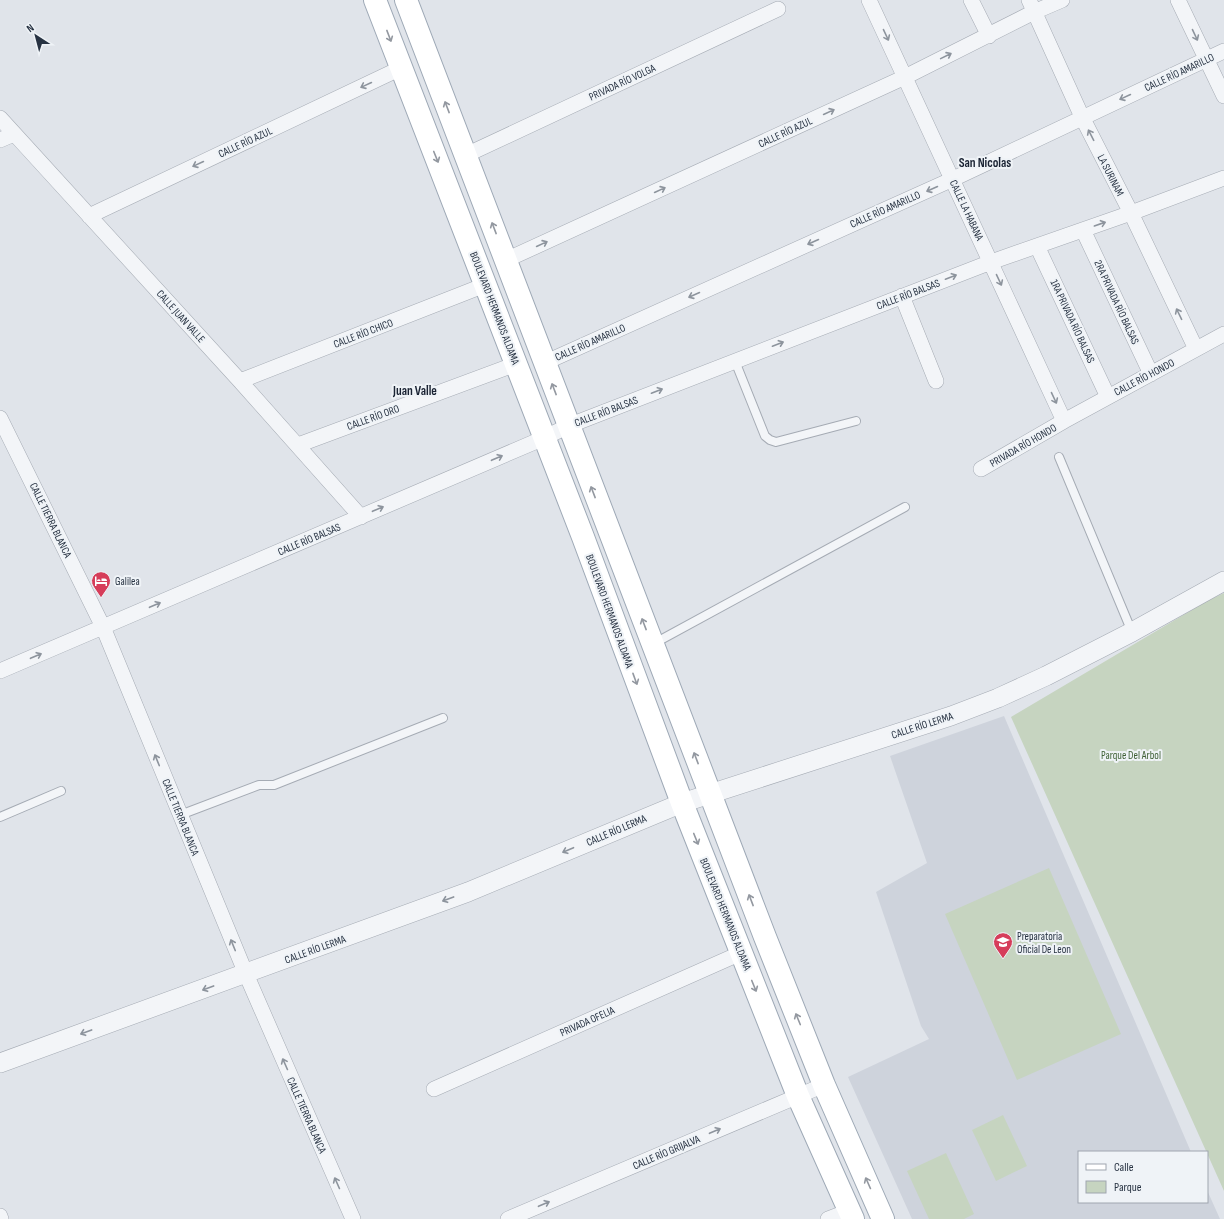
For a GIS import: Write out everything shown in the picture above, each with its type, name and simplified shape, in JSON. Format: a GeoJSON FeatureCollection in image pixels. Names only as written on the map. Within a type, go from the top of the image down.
{"type":"FeatureCollection","features":[{"type":"Feature","properties":{"kind":"main road","name":"BOULEVARD HERMANOS ALDAMA"},"geometry":{"type":"LineString","coordinates":[[375,0],[583,537],[682,803],[798,1096],[851,1215]]}},
{"type":"Feature","properties":{"kind":"main road"},"geometry":{"type":"LineString","coordinates":[[406,0],[765,937],[824,1085],[883,1219]]}},
{"type":"Feature","properties":{"kind":"street","name":"CALLE LA HABANA"},"geometry":{"type":"LineString","coordinates":[[869,0],[1064,421]]}},
{"type":"Feature","properties":{"kind":"street"},"geometry":{"type":"LineString","coordinates":[[971,0],[989,36]]}},
{"type":"Feature","properties":{"kind":"street","name":"CALLE RÍO AZUL"},"geometry":{"type":"LineString","coordinates":[[506,260],[905,77],[989,36],[1031,6],[1062,0]]}},
{"type":"Feature","properties":{"kind":"street"},"geometry":{"type":"LineString","coordinates":[[1178,0],[1224,96]]}},
{"type":"Feature","properties":{"kind":"street","name":"LA SURINAM"},"geometry":{"type":"LineString","coordinates":[[1031,6],[1082,118],[1131,213],[1196,349]]}},
{"type":"Feature","properties":{"kind":"street","name":"PRIVADA RÍO VOLGA"},"geometry":{"type":"LineString","coordinates":[[466,155],[778,9]]}},
{"type":"Feature","properties":{"kind":"street","name":"CALLE RÍO AMARILLO"},"geometry":{"type":"LineString","coordinates":[[544,363],[953,179],[1224,51]]}},
{"type":"Feature","properties":{"kind":"street","name":"CALLE RÍO AZUL"},"geometry":{"type":"LineString","coordinates":[[89,216],[401,68]]}},
{"type":"Feature","properties":{"kind":"street","name":"CALLE JUAN VALLE"},"geometry":{"type":"LineString","coordinates":[[0,118],[298,445],[361,517]]}},
{"type":"Feature","properties":{"kind":"street"},"geometry":{"type":"LineString","coordinates":[[0,140],[14,134]]}},
{"type":"Feature","properties":{"kind":"street","name":"CALLE RÍO BALSAS"},"geometry":{"type":"LineString","coordinates":[[0,671],[361,517],[544,438],[568,426],[991,262],[1131,213],[1224,178]]}},
{"type":"Feature","properties":{"kind":"street","name":"2RA PRIVADA RÍO BALSAS"},"geometry":{"type":"LineString","coordinates":[[1083,230],[1151,374]]}},
{"type":"Feature","properties":{"kind":"street","name":"1RA PRIVADA RÍO BALSAS"},"geometry":{"type":"LineString","coordinates":[[1037,246],[1108,397]]}},
{"type":"Feature","properties":{"kind":"street","name":"CALLE RÍO CHICO"},"geometry":{"type":"LineString","coordinates":[[240,381],[485,285]]}},
{"type":"Feature","properties":{"kind":"street"},"geometry":{"type":"LineString","coordinates":[[902,296],[936,381]]}},
{"type":"Feature","properties":{"kind":"street","name":"CALLE RÍO HONDO"},"geometry":{"type":"LineString","coordinates":[[1064,421],[1224,334]]}},
{"type":"Feature","properties":{"kind":"street","name":"CALLE RÍO ORO"},"geometry":{"type":"LineString","coordinates":[[298,445],[516,364]]}},
{"type":"Feature","properties":{"kind":"street","name":"CALLE TIERRA BLANCA"},"geometry":{"type":"LineString","coordinates":[[0,418],[103,627],[246,974],[353,1219]]}},
{"type":"Feature","properties":{"kind":"street","name":"PRIVADA RÍO HONDO"},"geometry":{"type":"LineString","coordinates":[[981,469],[1064,421]]}},
{"type":"Feature","properties":{"kind":"street","name":"CALLE RÍO LERMA"},"geometry":{"type":"LineString","coordinates":[[0,1063],[468,892],[682,803],[951,716],[998,698],[1046,676],[1132,632],[1224,581]]}},
{"type":"Feature","properties":{"kind":"street","name":"PRIVADA OFELIA"},"geometry":{"type":"LineString","coordinates":[[434,1089],[741,953]]}},
{"type":"Feature","properties":{"kind":"street","name":"CALLE RÍO GRIJALVA"},"geometry":{"type":"LineString","coordinates":[[508,1219],[824,1085]]}},
{"type":"Feature","properties":{"kind":"street"},"geometry":{"type":"LineString","coordinates":[[828,1219],[851,1215]]}},
{"type":"Feature","properties":{"kind":"lane"},"geometry":{"type":"LineString","coordinates":[[735,361],[764,436],[770,440],[776,442],[856,421]]}},
{"type":"Feature","properties":{"kind":"lane"},"geometry":{"type":"LineString","coordinates":[[1059,457],[1132,632]]}},
{"type":"Feature","properties":{"kind":"lane"},"geometry":{"type":"LineString","coordinates":[[652,644],[905,508]]}},
{"type":"Feature","properties":{"kind":"lane"},"geometry":{"type":"LineString","coordinates":[[180,815],[258,785],[274,785],[443,718]]}},
{"type":"Feature","properties":{"kind":"lane"},"geometry":{"type":"LineString","coordinates":[[0,817],[61,791]]}},
{"type":"Feature","properties":{"kind":"shaded area","name":"Preparatoria Oficial De Leon"},"geometry":{"type":"Polygon","coordinates":[[[1004,716],[1191,1151],[1078,1151],[1078,1203],[1208,1203],[1208,1192],[1220,1219],[912,1219],[848,1077],[929,1039],[921,1026],[876,892],[927,863],[890,756],[1004,716]]]}},
{"type":"Feature","properties":{"kind":"green space","name":"Parque Del Arbol"},"geometry":{"type":"Polygon","coordinates":[[[1224,593],[1224,1191],[1208,1155],[1208,1151],[1206,1151],[1011,717],[1207,601],[1224,593]]]}},
{"type":"Feature","properties":{"kind":"green space"},"geometry":{"type":"Polygon","coordinates":[[[1049,868],[1121,1034],[1017,1080],[945,914],[1049,868]]]}},
{"type":"Feature","properties":{"kind":"green space"},"geometry":{"type":"Polygon","coordinates":[[[1003,1115],[1027,1166],[996,1181],[972,1130],[1003,1115]]]}},
{"type":"Feature","properties":{"kind":"green space"},"geometry":{"type":"Polygon","coordinates":[[[946,1153],[974,1214],[964,1219],[929,1219],[907,1171],[946,1153]]]}},
{"type":"Feature","properties":{"kind":"place","name":"Galilea"},"geometry":{"type":"Point","coordinates":[101,598]}},
{"type":"Feature","properties":{"kind":"place","name":"Preparatoria Oficial De Leon"},"geometry":{"type":"Point","coordinates":[1003,959]}},
{"type":"Feature","properties":{"kind":"district","name":"San Nicolas"},"geometry":{"type":"Point","coordinates":[985,162]}},
{"type":"Feature","properties":{"kind":"district","name":"Juan Valle"},"geometry":{"type":"Point","coordinates":[415,390]}}]}
